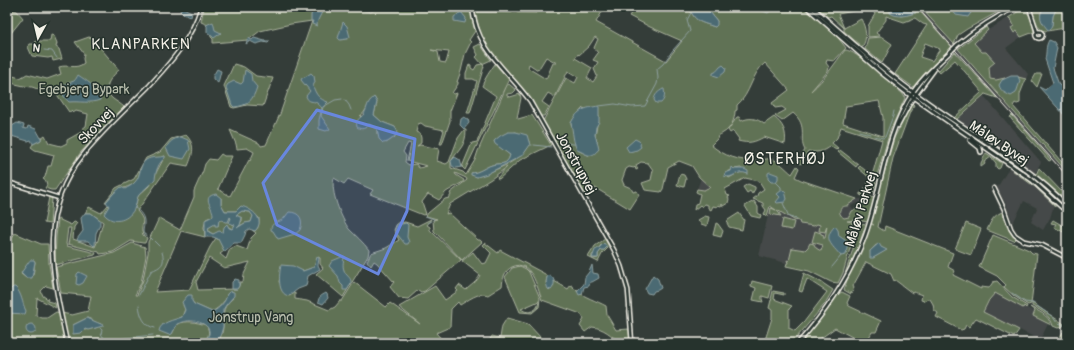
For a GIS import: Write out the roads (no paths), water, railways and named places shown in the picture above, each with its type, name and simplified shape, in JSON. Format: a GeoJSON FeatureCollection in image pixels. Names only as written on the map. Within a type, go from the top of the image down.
{"type":"FeatureCollection","features":[{"type":"Feature","properties":{"kind":"main road"},"geometry":{"type":"LineString","coordinates":[[807,7],[882,73],[913,95]]}},
{"type":"Feature","properties":{"kind":"main road"},"geometry":{"type":"LineString","coordinates":[[812,7],[913,95]]}},
{"type":"Feature","properties":{"kind":"main road","name":"Måløv Byvej"},"geometry":{"type":"LineString","coordinates":[[913,95],[984,148],[1032,180],[1067,212]]}},
{"type":"Feature","properties":{"kind":"main road","name":"Måløv Byvej"},"geometry":{"type":"LineString","coordinates":[[913,95],[999,152],[1046,187],[1067,206]]}},
{"type":"Feature","properties":{"kind":"main road"},"geometry":{"type":"LineString","coordinates":[[964,133],[980,148],[981,152]]}},
{"type":"Feature","properties":{"kind":"main road"},"geometry":{"type":"LineString","coordinates":[[984,148],[987,147],[999,152]]}},
{"type":"Feature","properties":{"kind":"main road"},"geometry":{"type":"LineString","coordinates":[[990,151],[1001,157],[1004,156]]}},
{"type":"Feature","properties":{"kind":"street","name":"Skovvej"},"geometry":{"type":"LineString","coordinates":[[67,343],[52,267],[51,254],[53,220],[59,198],[69,176],[83,154],[175,58],[192,30],[201,7]]}},
{"type":"Feature","properties":{"kind":"street","name":"Jonstrupvej"},"geometry":{"type":"LineString","coordinates":[[472,7],[478,32],[486,48],[495,62],[520,88],[530,101],[614,250],[621,266],[628,293],[632,343]]}},
{"type":"Feature","properties":{"kind":"street"},"geometry":{"type":"LineString","coordinates":[[913,95],[926,76],[957,45],[992,19],[1016,7]]}},
{"type":"Feature","properties":{"kind":"street"},"geometry":{"type":"LineString","coordinates":[[1029,7],[1038,32]]}},
{"type":"Feature","properties":{"kind":"street"},"geometry":{"type":"LineString","coordinates":[[913,95],[942,60]]}},
{"type":"Feature","properties":{"kind":"street","name":"Måløv Parkvej"},"geometry":{"type":"LineString","coordinates":[[798,343],[824,311],[839,289],[857,256],[870,221],[884,164],[893,135],[900,116],[913,95]]}},
{"type":"Feature","properties":{"kind":"street"},"geometry":{"type":"LineString","coordinates":[[7,182],[59,198]]}},
{"type":"Feature","properties":{"kind":"street"},"geometry":{"type":"LineString","coordinates":[[994,188],[1004,209],[1010,229],[1015,235],[1024,241],[1042,246],[1067,258]]}},
{"type":"Feature","properties":{"kind":"water"},"geometry":{"type":"Polygon","coordinates":[[[315,7],[323,7],[317,26],[312,24],[313,21],[311,21],[311,15],[315,7]]]}},
{"type":"Feature","properties":{"kind":"water"},"geometry":{"type":"Polygon","coordinates":[[[688,7],[707,8],[717,21],[717,25],[715,27],[698,21],[688,7]]]}},
{"type":"Feature","properties":{"kind":"water"},"geometry":{"type":"Polygon","coordinates":[[[913,7],[916,12],[910,15],[896,16],[890,13],[890,8],[913,7]]]}},
{"type":"Feature","properties":{"kind":"water"},"geometry":{"type":"Polygon","coordinates":[[[954,7],[975,7],[968,17],[956,15],[952,10],[954,7]]]}},
{"type":"Feature","properties":{"kind":"water"},"geometry":{"type":"Polygon","coordinates":[[[1040,7],[1057,7],[1053,16],[1052,25],[1048,30],[1042,21],[1042,11],[1040,7]]]}},
{"type":"Feature","properties":{"kind":"water"},"geometry":{"type":"Polygon","coordinates":[[[183,8],[192,12],[191,17],[180,11],[183,8]]]}},
{"type":"Feature","properties":{"kind":"water"},"geometry":{"type":"Polygon","coordinates":[[[461,12],[466,18],[465,23],[454,21],[454,17],[461,12]]]}},
{"type":"Feature","properties":{"kind":"water"},"geometry":{"type":"Polygon","coordinates":[[[213,22],[215,30],[221,33],[214,38],[207,32],[206,25],[213,22]]]}},
{"type":"Feature","properties":{"kind":"water"},"geometry":{"type":"Polygon","coordinates":[[[343,22],[347,26],[350,37],[340,40],[338,38],[343,22]]]}},
{"type":"Feature","properties":{"kind":"water"},"geometry":{"type":"Polygon","coordinates":[[[248,38],[252,40],[254,38],[270,41],[268,43],[263,42],[256,44],[250,41],[246,44],[248,38]]]}},
{"type":"Feature","properties":{"kind":"water"},"geometry":{"type":"Polygon","coordinates":[[[1049,40],[1054,42],[1057,48],[1053,68],[1059,85],[1067,92],[1067,118],[1039,87],[1045,90],[1053,83],[1045,59],[1049,40]]]}},
{"type":"Feature","properties":{"kind":"water"},"geometry":{"type":"Polygon","coordinates":[[[723,65],[726,68],[725,72],[719,77],[713,75],[713,73],[723,65]]]}},
{"type":"Feature","properties":{"kind":"water"},"geometry":{"type":"Polygon","coordinates":[[[217,69],[221,71],[218,83],[213,79],[217,69]]]}},
{"type":"Feature","properties":{"kind":"water"},"geometry":{"type":"Polygon","coordinates":[[[245,70],[251,74],[252,81],[257,87],[252,99],[249,102],[234,107],[226,87],[234,81],[241,84],[243,82],[245,70]]]}},
{"type":"Feature","properties":{"kind":"water"},"geometry":{"type":"Polygon","coordinates":[[[311,73],[314,76],[315,82],[313,86],[317,94],[322,100],[328,102],[323,107],[321,116],[330,129],[326,131],[319,129],[319,120],[322,108],[316,102],[308,99],[306,96],[310,91],[301,80],[311,73]]]}},
{"type":"Feature","properties":{"kind":"water"},"geometry":{"type":"Polygon","coordinates":[[[78,75],[96,89],[101,95],[100,100],[88,102],[69,102],[67,100],[62,92],[63,87],[74,81],[78,75]]]}},
{"type":"Feature","properties":{"kind":"water"},"geometry":{"type":"Polygon","coordinates":[[[1011,76],[1018,76],[1020,81],[1016,93],[1011,96],[1002,91],[999,85],[1002,80],[1011,76]]]}},
{"type":"Feature","properties":{"kind":"water"},"geometry":{"type":"Polygon","coordinates":[[[663,89],[665,93],[663,100],[661,103],[656,103],[654,100],[655,96],[663,89]]]}},
{"type":"Feature","properties":{"kind":"water"},"geometry":{"type":"Polygon","coordinates":[[[374,97],[377,102],[374,115],[382,122],[395,127],[398,132],[385,143],[379,139],[377,129],[369,124],[363,128],[357,127],[357,121],[364,114],[368,103],[374,97]]]}},
{"type":"Feature","properties":{"kind":"water"},"geometry":{"type":"Polygon","coordinates":[[[599,106],[599,122],[596,127],[595,135],[599,149],[593,154],[589,155],[577,150],[571,123],[576,115],[582,110],[599,106]]]}},
{"type":"Feature","properties":{"kind":"water"},"geometry":{"type":"Polygon","coordinates":[[[464,117],[468,119],[469,123],[464,129],[460,125],[461,119],[464,117]]]}},
{"type":"Feature","properties":{"kind":"water"},"geometry":{"type":"Polygon","coordinates":[[[17,123],[24,125],[23,128],[27,129],[28,126],[36,129],[41,140],[33,144],[31,140],[28,141],[8,135],[7,129],[17,123]]]}},
{"type":"Feature","properties":{"kind":"water"},"geometry":{"type":"Polygon","coordinates":[[[508,132],[516,132],[527,135],[530,145],[523,155],[487,174],[477,177],[471,175],[471,173],[477,172],[492,165],[504,163],[508,160],[510,155],[495,144],[494,141],[508,132]]]}},
{"type":"Feature","properties":{"kind":"water"},"geometry":{"type":"Polygon","coordinates":[[[181,137],[188,140],[190,149],[184,159],[170,156],[166,148],[172,141],[181,137]]]}},
{"type":"Feature","properties":{"kind":"water"},"geometry":{"type":"Polygon","coordinates":[[[635,139],[641,143],[641,147],[637,150],[629,152],[626,147],[635,139]]]}},
{"type":"Feature","properties":{"kind":"water"},"geometry":{"type":"Polygon","coordinates":[[[165,156],[158,167],[155,179],[138,196],[133,212],[121,220],[112,220],[108,218],[104,214],[109,206],[106,202],[114,193],[121,187],[125,189],[137,180],[142,165],[146,160],[165,156]]]}},
{"type":"Feature","properties":{"kind":"water"},"geometry":{"type":"Polygon","coordinates":[[[455,157],[460,160],[462,167],[456,168],[452,166],[451,161],[455,157]]]}},
{"type":"Feature","properties":{"kind":"water"},"geometry":{"type":"Polygon","coordinates":[[[732,167],[734,169],[744,169],[748,171],[748,174],[738,173],[730,177],[724,176],[725,173],[731,171],[732,167]]]}},
{"type":"Feature","properties":{"kind":"water"},"geometry":{"type":"Polygon","coordinates":[[[770,172],[778,175],[776,182],[771,182],[768,179],[768,173],[770,172]]]}},
{"type":"Feature","properties":{"kind":"water"},"geometry":{"type":"Polygon","coordinates":[[[782,190],[785,191],[787,199],[785,202],[777,203],[776,202],[780,197],[777,194],[782,190]]]}},
{"type":"Feature","properties":{"kind":"water"},"geometry":{"type":"Polygon","coordinates":[[[216,194],[221,198],[221,204],[225,211],[236,211],[241,206],[254,212],[259,219],[258,227],[255,231],[249,229],[246,231],[241,243],[234,243],[225,251],[218,239],[213,237],[205,237],[205,220],[213,216],[208,200],[211,195],[216,194]],[[242,211],[236,215],[242,218],[240,225],[237,228],[245,223],[251,222],[253,216],[250,212],[242,211]],[[230,217],[228,222],[219,220],[218,226],[215,226],[215,224],[208,228],[209,232],[213,234],[219,231],[223,232],[224,227],[227,224],[229,228],[232,229],[235,225],[229,223],[230,217]]]}},
{"type":"Feature","properties":{"kind":"water"},"geometry":{"type":"Polygon","coordinates":[[[289,212],[296,213],[300,217],[302,223],[300,230],[295,234],[278,239],[271,230],[271,227],[283,219],[289,212]]]}},
{"type":"Feature","properties":{"kind":"water"},"geometry":{"type":"Polygon","coordinates":[[[85,213],[91,213],[100,220],[94,246],[88,241],[78,241],[77,239],[83,231],[81,218],[85,213]]]}},
{"type":"Feature","properties":{"kind":"water"},"geometry":{"type":"Polygon","coordinates":[[[406,223],[408,225],[408,244],[405,244],[395,230],[397,225],[406,223]]]}},
{"type":"Feature","properties":{"kind":"water"},"geometry":{"type":"Polygon","coordinates":[[[835,226],[838,230],[839,236],[848,242],[846,255],[841,256],[830,242],[829,235],[835,226]]]}},
{"type":"Feature","properties":{"kind":"water"},"geometry":{"type":"Polygon","coordinates":[[[604,243],[607,247],[604,250],[601,250],[598,254],[598,258],[592,258],[595,250],[604,243]]]}},
{"type":"Feature","properties":{"kind":"water"},"geometry":{"type":"Polygon","coordinates":[[[879,243],[881,247],[887,250],[873,258],[870,258],[870,251],[879,243]]]}},
{"type":"Feature","properties":{"kind":"water"},"geometry":{"type":"Polygon","coordinates":[[[344,256],[343,268],[351,280],[350,286],[347,290],[343,290],[343,286],[340,283],[338,276],[329,266],[332,261],[344,256]]]}},
{"type":"Feature","properties":{"kind":"water"},"geometry":{"type":"Polygon","coordinates":[[[317,257],[319,258],[318,265],[320,269],[308,276],[306,286],[298,289],[289,296],[285,295],[282,292],[280,284],[281,265],[293,266],[303,271],[314,267],[317,257]]]}},
{"type":"Feature","properties":{"kind":"water"},"geometry":{"type":"Polygon","coordinates":[[[30,260],[34,260],[35,262],[32,278],[26,278],[21,273],[30,260]]]}},
{"type":"Feature","properties":{"kind":"water"},"geometry":{"type":"Polygon","coordinates":[[[592,265],[593,273],[598,274],[599,278],[590,282],[589,286],[584,287],[582,294],[579,295],[577,291],[584,284],[585,277],[592,265]]]}},
{"type":"Feature","properties":{"kind":"water"},"geometry":{"type":"Polygon","coordinates":[[[79,272],[87,276],[83,283],[79,285],[76,284],[77,274],[79,272]]]}},
{"type":"Feature","properties":{"kind":"water"},"geometry":{"type":"Polygon","coordinates":[[[549,275],[553,278],[554,282],[551,290],[548,289],[546,284],[546,280],[549,275]]]}},
{"type":"Feature","properties":{"kind":"water"},"geometry":{"type":"Polygon","coordinates":[[[653,275],[658,279],[661,288],[654,291],[652,294],[647,293],[645,289],[653,275]]]}},
{"type":"Feature","properties":{"kind":"water"},"geometry":{"type":"Polygon","coordinates":[[[235,279],[239,280],[239,286],[237,289],[232,289],[232,282],[235,279]]]}},
{"type":"Feature","properties":{"kind":"water"},"geometry":{"type":"Polygon","coordinates":[[[13,287],[17,289],[21,295],[26,311],[25,314],[7,313],[7,296],[13,287]]]}},
{"type":"Feature","properties":{"kind":"water"},"geometry":{"type":"Polygon","coordinates":[[[230,291],[234,292],[234,296],[223,310],[223,327],[218,343],[204,343],[209,334],[209,330],[205,325],[198,322],[186,321],[177,324],[172,334],[169,335],[159,331],[165,323],[182,317],[185,310],[182,302],[188,295],[192,295],[192,301],[194,304],[212,312],[222,305],[230,291]]]}},
{"type":"Feature","properties":{"kind":"water"},"geometry":{"type":"Polygon","coordinates":[[[326,293],[328,298],[323,304],[318,302],[320,297],[326,293]]]}},
{"type":"Feature","properties":{"kind":"water"},"geometry":{"type":"Polygon","coordinates":[[[87,318],[103,326],[88,330],[85,329],[81,333],[73,334],[73,325],[87,318]]]}},
{"type":"Feature","properties":{"kind":"water"},"geometry":{"type":"Polygon","coordinates":[[[31,324],[36,329],[31,334],[26,329],[31,324]]]}},
{"type":"Feature","properties":{"kind":"waterway"},"geometry":{"type":"LineString","coordinates":[[759,7],[768,13],[773,9],[781,7]]}},
{"type":"Feature","properties":{"kind":"waterway"},"geometry":{"type":"LineString","coordinates":[[599,106],[615,104],[632,107],[645,106],[657,84],[657,69],[663,64],[690,31],[687,20],[691,13]]}},
{"type":"Feature","properties":{"kind":"waterway"},"geometry":{"type":"LineString","coordinates":[[44,50],[52,51],[57,58]]}},
{"type":"Feature","properties":{"kind":"waterway"},"geometry":{"type":"LineString","coordinates":[[323,107],[335,100],[342,99]]}},
{"type":"Feature","properties":{"kind":"waterway"},"geometry":{"type":"LineString","coordinates":[[345,100],[351,110]]}},
{"type":"Feature","properties":{"kind":"waterway"},"geometry":{"type":"LineString","coordinates":[[874,136],[885,137],[894,111]]}},
{"type":"Feature","properties":{"kind":"waterway"},"geometry":{"type":"LineString","coordinates":[[859,131],[870,134]]}},
{"type":"Feature","properties":{"kind":"waterway"},"geometry":{"type":"LineString","coordinates":[[560,146],[565,142],[575,144]]}},
{"type":"Feature","properties":{"kind":"waterway"},"geometry":{"type":"LineString","coordinates":[[534,145],[551,147]]}},
{"type":"Feature","properties":{"kind":"waterway"},"geometry":{"type":"LineString","coordinates":[[776,182],[781,187],[781,191]]}},
{"type":"Feature","properties":{"kind":"waterway"},"geometry":{"type":"LineString","coordinates":[[783,203],[789,217],[797,219]]}},
{"type":"Feature","properties":{"kind":"waterway"},"geometry":{"type":"LineString","coordinates":[[135,208],[143,217],[143,231],[147,236]]}},
{"type":"Feature","properties":{"kind":"waterway"},"geometry":{"type":"LineString","coordinates":[[425,216],[434,219],[433,220]]}},
{"type":"Feature","properties":{"kind":"waterway"},"geometry":{"type":"LineString","coordinates":[[427,223],[431,221]]}},
{"type":"Feature","properties":{"kind":"waterway"},"geometry":{"type":"LineString","coordinates":[[151,238],[159,246]]}},
{"type":"Feature","properties":{"kind":"waterway"},"geometry":{"type":"LineString","coordinates":[[139,295],[151,271],[158,268],[162,264],[162,252]]}},
{"type":"Feature","properties":{"kind":"waterway"},"geometry":{"type":"LineString","coordinates":[[832,267],[841,256]]}},
{"type":"Feature","properties":{"kind":"waterway"},"geometry":{"type":"LineString","coordinates":[[1012,293],[1025,302],[1033,303],[1053,317],[1057,323],[1062,324],[1067,328]]}},
{"type":"Feature","properties":{"kind":"waterway"},"geometry":{"type":"LineString","coordinates":[[139,305],[141,316],[145,322],[151,327],[155,328]]}},
{"type":"Feature","properties":{"kind":"waterway"},"geometry":{"type":"LineString","coordinates":[[100,328],[102,330],[101,334],[107,342]]}},
{"type":"Feature","properties":{"kind":"waterway"},"geometry":{"type":"LineString","coordinates":[[108,342],[117,339],[153,335]]}},
{"type":"Feature","properties":{"kind":"waterway"},"geometry":{"type":"LineString","coordinates":[[253,343],[254,339]]}},
{"type":"Feature","properties":{"kind":"waterway"},"geometry":{"type":"LineString","coordinates":[[51,343],[54,340]]}},
{"type":"Feature","properties":{"kind":"tram line"},"geometry":{"type":"LineString","coordinates":[[917,7],[1067,176]]}},
{"type":"Feature","properties":{"kind":"district","name":"KLANPARKEN"},"geometry":{"type":"Point","coordinates":[141,44]}},
{"type":"Feature","properties":{"kind":"district","name":"ØSTERHØJ"},"geometry":{"type":"Point","coordinates":[785,159]}},
{"type":"Feature","properties":{"kind":"park label","name":"Egebjerg Bypark"},"geometry":{"type":"Point","coordinates":[84,89]}},
{"type":"Feature","properties":{"kind":"park label","name":"Jonstrup Vang"},"geometry":{"type":"Point","coordinates":[251,317]}}]}
